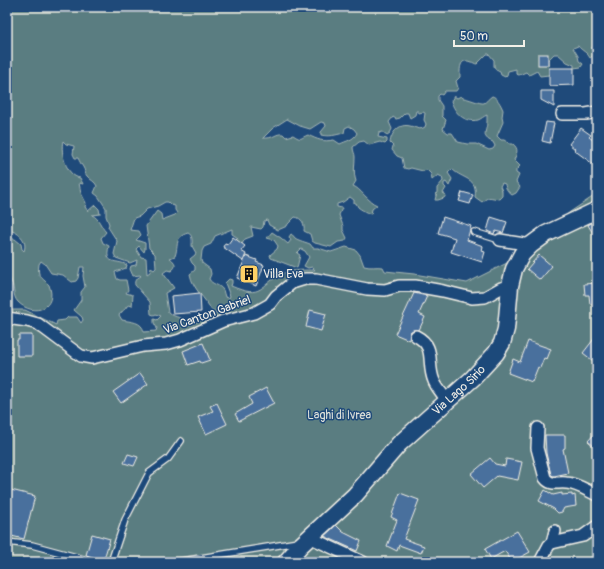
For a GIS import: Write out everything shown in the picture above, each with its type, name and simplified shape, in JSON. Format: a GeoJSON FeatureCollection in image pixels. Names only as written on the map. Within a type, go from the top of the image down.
{"type":"FeatureCollection","features":[{"type":"Feature","properties":{"kind":"main road","name":"Via Lago Sirio"},"geometry":{"type":"LineString","coordinates":[[286,562],[303,542],[355,495],[398,444],[447,402],[480,371],[496,353],[502,344],[508,322],[510,286],[514,269],[522,254],[546,234],[597,210]]}},
{"type":"Feature","properties":{"kind":"street"},"geometry":{"type":"LineString","coordinates":[[562,114],[586,114],[597,112]]}},
{"type":"Feature","properties":{"kind":"street"},"geometry":{"type":"LineString","coordinates":[[500,240],[531,245]]}},
{"type":"Feature","properties":{"kind":"street","name":"Via Canton Gabriel"},"geometry":{"type":"LineString","coordinates":[[7,318],[38,324],[82,356],[92,358],[143,346],[166,344],[180,340],[223,321],[254,313],[270,304],[276,296],[292,283],[305,279],[316,279],[385,290],[399,286],[415,286],[472,298],[485,297],[500,288],[510,286]]}},
{"type":"Feature","properties":{"kind":"street"},"geometry":{"type":"LineString","coordinates":[[416,336],[423,340],[427,346],[430,354],[434,381],[447,402]]}},
{"type":"Feature","properties":{"kind":"street"},"geometry":{"type":"LineString","coordinates":[[538,428],[537,448],[545,478],[548,482],[567,483],[597,495]]}},
{"type":"Feature","properties":{"kind":"street"},"geometry":{"type":"LineString","coordinates":[[552,543],[583,536],[597,526]]}},
{"type":"Feature","properties":{"kind":"street"},"geometry":{"type":"LineString","coordinates":[[540,562],[549,545],[552,543],[555,531]]}},
{"type":"Feature","properties":{"kind":"street"},"geometry":{"type":"LineString","coordinates":[[303,542],[364,562]]}},
{"type":"Feature","properties":{"kind":"lane"},"geometry":{"type":"LineString","coordinates":[[474,232],[500,240]]}},
{"type":"Feature","properties":{"kind":"lane"},"geometry":{"type":"LineString","coordinates":[[111,562],[125,520],[149,473],[168,459],[181,441]]}},
{"type":"Feature","properties":{"kind":"lane"},"geometry":{"type":"LineString","coordinates":[[7,542],[32,545],[95,562]]}},
{"type":"Feature","properties":{"kind":"lane"},"geometry":{"type":"LineString","coordinates":[[176,562],[303,542]]}},
{"type":"Feature","properties":{"kind":"green space","name":"Laghi di Ivrea"},"geometry":{"type":"Polygon","coordinates":[[[7,7],[597,7],[597,45],[591,48],[594,55],[590,58],[578,46],[573,48],[579,61],[583,64],[581,67],[574,68],[574,65],[567,62],[558,54],[554,54],[548,60],[549,75],[540,76],[537,71],[529,75],[526,72],[519,75],[516,74],[516,69],[508,71],[505,77],[496,70],[494,60],[489,54],[487,54],[477,64],[464,61],[460,68],[460,77],[456,81],[458,88],[456,91],[445,91],[442,95],[440,94],[438,96],[438,100],[442,106],[442,116],[446,120],[443,129],[448,133],[452,133],[458,142],[476,144],[489,150],[493,149],[495,146],[493,142],[485,136],[487,115],[478,120],[468,120],[458,113],[451,101],[454,96],[457,98],[461,96],[463,98],[482,103],[492,96],[497,100],[503,110],[503,122],[497,136],[501,140],[513,144],[517,149],[514,160],[520,166],[516,170],[516,173],[519,175],[516,182],[520,187],[516,193],[512,195],[507,190],[505,184],[502,183],[500,186],[502,196],[499,199],[489,198],[482,202],[475,197],[472,182],[452,169],[448,173],[452,179],[449,186],[446,182],[444,183],[446,188],[443,193],[446,195],[444,198],[435,200],[437,188],[443,181],[442,177],[438,175],[432,180],[431,174],[427,170],[423,171],[404,168],[402,158],[397,156],[392,150],[393,146],[390,143],[391,139],[394,132],[399,127],[406,125],[419,129],[425,127],[425,113],[419,113],[416,111],[415,115],[410,118],[408,113],[405,113],[400,118],[396,119],[393,117],[389,122],[392,129],[390,133],[387,135],[383,132],[379,133],[378,137],[387,139],[385,144],[380,142],[369,145],[364,141],[359,142],[353,147],[355,156],[354,172],[356,181],[353,186],[370,201],[377,205],[372,209],[371,214],[359,208],[350,197],[337,204],[337,207],[342,208],[339,215],[347,238],[345,241],[338,242],[331,247],[315,243],[312,241],[310,234],[304,231],[304,226],[300,219],[295,217],[287,226],[278,230],[269,225],[267,220],[264,221],[261,229],[251,227],[253,236],[245,239],[242,244],[236,240],[238,238],[232,234],[232,229],[215,236],[211,244],[204,247],[201,260],[202,263],[210,269],[210,281],[220,287],[225,297],[229,298],[230,296],[225,283],[229,279],[232,280],[231,286],[250,292],[260,289],[284,273],[315,270],[312,267],[308,268],[304,266],[309,257],[305,251],[301,249],[297,253],[300,255],[297,268],[271,258],[270,255],[277,249],[278,246],[274,240],[267,238],[272,232],[288,244],[291,240],[289,237],[291,234],[296,239],[310,244],[313,248],[331,252],[346,247],[356,250],[360,255],[364,266],[383,267],[385,271],[414,274],[467,283],[511,261],[570,212],[597,194],[597,562],[7,562],[7,310],[25,310],[56,325],[57,321],[65,320],[68,317],[77,317],[81,323],[83,320],[82,317],[74,310],[81,300],[81,292],[85,287],[83,276],[84,267],[80,267],[78,278],[76,281],[72,282],[63,275],[51,273],[41,261],[39,264],[39,274],[49,285],[51,293],[50,300],[47,305],[37,310],[24,307],[16,300],[12,282],[10,279],[7,279],[7,239],[15,239],[21,244],[24,251],[25,243],[18,234],[7,230],[7,7]],[[287,119],[273,128],[263,138],[270,138],[278,134],[283,134],[286,137],[293,135],[298,138],[308,135],[321,140],[334,140],[340,144],[352,139],[357,133],[349,126],[345,128],[344,133],[330,136],[321,135],[321,132],[326,126],[325,123],[321,122],[310,129],[300,126],[287,119]],[[63,141],[62,146],[65,163],[71,173],[80,178],[83,184],[79,183],[81,193],[86,203],[85,207],[88,211],[95,205],[99,209],[100,214],[92,215],[97,218],[106,232],[101,238],[103,243],[109,246],[108,257],[112,261],[127,265],[126,268],[115,272],[117,279],[126,280],[128,290],[126,293],[133,295],[132,306],[127,306],[119,315],[122,320],[139,324],[143,328],[144,332],[156,331],[157,328],[154,323],[154,319],[157,320],[161,316],[151,314],[150,302],[135,285],[136,280],[141,276],[133,276],[130,269],[131,266],[136,265],[137,260],[130,263],[116,258],[114,254],[117,241],[108,227],[109,224],[106,216],[106,208],[98,196],[94,193],[97,186],[86,175],[78,158],[75,158],[73,154],[74,146],[66,144],[63,141]],[[168,202],[147,209],[140,216],[134,218],[130,230],[139,231],[141,235],[136,240],[145,243],[144,252],[139,246],[136,249],[141,257],[146,258],[147,274],[150,272],[151,268],[154,270],[156,268],[155,254],[149,248],[146,226],[157,211],[161,214],[162,220],[177,213],[175,206],[168,202]],[[188,233],[179,239],[175,256],[170,258],[175,266],[171,271],[167,270],[163,273],[174,288],[165,293],[168,312],[185,320],[190,325],[218,313],[212,311],[194,285],[190,274],[195,270],[195,266],[190,259],[196,253],[192,246],[191,235],[188,233]]]}},
{"type":"Feature","properties":{"kind":"building"},"geometry":{"type":"Polygon","coordinates":[[[538,54],[548,54],[548,65],[538,65],[538,54]]]}},
{"type":"Feature","properties":{"kind":"building"},"geometry":{"type":"Polygon","coordinates":[[[549,68],[574,68],[574,85],[549,86],[549,68]]]}},
{"type":"Feature","properties":{"kind":"building"},"geometry":{"type":"Polygon","coordinates":[[[541,91],[554,91],[554,107],[541,100],[541,91]]]}},
{"type":"Feature","properties":{"kind":"building"},"geometry":{"type":"Polygon","coordinates":[[[546,122],[554,123],[550,143],[542,141],[546,122]]]}},
{"type":"Feature","properties":{"kind":"building"},"geometry":{"type":"Polygon","coordinates":[[[581,128],[591,135],[589,137],[597,143],[597,167],[574,150],[575,149],[569,144],[581,128]]]}},
{"type":"Feature","properties":{"kind":"building"},"geometry":{"type":"Polygon","coordinates":[[[462,192],[473,195],[470,204],[459,201],[462,192]]]}},
{"type":"Feature","properties":{"kind":"building"},"geometry":{"type":"Polygon","coordinates":[[[443,217],[471,226],[467,240],[483,246],[482,251],[485,252],[482,262],[451,252],[455,238],[438,233],[443,217]]]}},
{"type":"Feature","properties":{"kind":"building"},"geometry":{"type":"Polygon","coordinates":[[[491,217],[507,222],[503,233],[495,231],[494,234],[487,231],[491,217]]]}},
{"type":"Feature","properties":{"kind":"building"},"geometry":{"type":"Polygon","coordinates":[[[597,220],[597,240],[588,225],[597,220]]]}},
{"type":"Feature","properties":{"kind":"building"},"geometry":{"type":"Polygon","coordinates":[[[233,237],[245,246],[241,251],[246,254],[243,261],[223,247],[225,243],[228,244],[233,237]]]}},
{"type":"Feature","properties":{"kind":"building"},"geometry":{"type":"Polygon","coordinates":[[[539,255],[552,266],[540,280],[527,269],[539,255]]]}},
{"type":"Feature","properties":{"kind":"building","name":"Villa Eva"},"geometry":{"type":"Polygon","coordinates":[[[246,256],[257,260],[256,262],[264,265],[256,286],[237,278],[246,256]]]}},
{"type":"Feature","properties":{"kind":"building"},"geometry":{"type":"Polygon","coordinates":[[[597,283],[597,304],[590,304],[589,295],[585,295],[584,284],[597,283]]]}},
{"type":"Feature","properties":{"kind":"building"},"geometry":{"type":"Polygon","coordinates":[[[200,293],[201,312],[173,314],[171,296],[200,293]]]}},
{"type":"Feature","properties":{"kind":"building"},"geometry":{"type":"Polygon","coordinates":[[[414,293],[427,296],[419,314],[425,317],[419,330],[413,330],[410,332],[409,340],[395,334],[414,293]]]}},
{"type":"Feature","properties":{"kind":"building"},"geometry":{"type":"Polygon","coordinates":[[[310,310],[326,314],[321,331],[306,327],[310,310]]]}},
{"type":"Feature","properties":{"kind":"building"},"geometry":{"type":"Polygon","coordinates":[[[19,335],[32,335],[32,356],[17,356],[17,340],[19,340],[19,335]]]}},
{"type":"Feature","properties":{"kind":"building"},"geometry":{"type":"Polygon","coordinates":[[[597,335],[597,364],[583,353],[597,335]]]}},
{"type":"Feature","properties":{"kind":"building"},"geometry":{"type":"Polygon","coordinates":[[[528,341],[551,349],[547,359],[544,358],[540,368],[538,367],[532,382],[508,373],[513,359],[520,362],[528,341]]]}},
{"type":"Feature","properties":{"kind":"building"},"geometry":{"type":"Polygon","coordinates":[[[203,343],[210,360],[201,363],[200,361],[188,365],[183,351],[203,343]]]}},
{"type":"Feature","properties":{"kind":"building"},"geometry":{"type":"Polygon","coordinates":[[[140,373],[148,384],[121,403],[113,392],[140,373]]]}},
{"type":"Feature","properties":{"kind":"building"},"geometry":{"type":"Polygon","coordinates":[[[266,388],[274,403],[239,421],[235,414],[252,404],[249,397],[266,388]]]}},
{"type":"Feature","properties":{"kind":"building"},"geometry":{"type":"Polygon","coordinates":[[[217,403],[227,424],[206,434],[198,417],[213,411],[210,406],[217,403]]]}},
{"type":"Feature","properties":{"kind":"building"},"geometry":{"type":"Polygon","coordinates":[[[597,431],[597,449],[588,441],[597,431]]]}},
{"type":"Feature","properties":{"kind":"building"},"geometry":{"type":"Polygon","coordinates":[[[545,435],[565,435],[565,448],[563,449],[568,473],[554,476],[551,475],[546,453],[545,435]]]}},
{"type":"Feature","properties":{"kind":"building"},"geometry":{"type":"Polygon","coordinates":[[[128,454],[138,457],[134,466],[124,463],[128,454]]]}},
{"type":"Feature","properties":{"kind":"building"},"geometry":{"type":"Polygon","coordinates":[[[490,458],[495,464],[505,466],[506,459],[522,462],[518,480],[497,476],[483,488],[471,474],[490,458]]]}},
{"type":"Feature","properties":{"kind":"building"},"geometry":{"type":"Polygon","coordinates":[[[11,490],[35,496],[24,539],[7,535],[7,508],[11,490]]]}},
{"type":"Feature","properties":{"kind":"building"},"geometry":{"type":"Polygon","coordinates":[[[545,490],[553,495],[562,493],[562,495],[575,495],[576,506],[564,508],[562,512],[558,513],[554,509],[539,501],[545,490]]]}},
{"type":"Feature","properties":{"kind":"building"},"geometry":{"type":"Polygon","coordinates":[[[400,493],[419,500],[404,539],[424,546],[421,553],[399,545],[397,551],[387,546],[397,520],[391,517],[400,493]]]}},
{"type":"Feature","properties":{"kind":"building"},"geometry":{"type":"Polygon","coordinates":[[[336,525],[343,532],[361,541],[357,551],[324,536],[336,525]]]}},
{"type":"Feature","properties":{"kind":"building"},"geometry":{"type":"Polygon","coordinates":[[[517,531],[530,552],[512,562],[505,551],[491,559],[485,549],[517,531]]]}},
{"type":"Feature","properties":{"kind":"building"},"geometry":{"type":"Polygon","coordinates":[[[92,534],[110,539],[103,562],[99,562],[96,558],[86,555],[92,534]]]}},
{"type":"Feature","properties":{"kind":"place","name":"Villa Eva"},"geometry":{"type":"Point","coordinates":[249,274]}}]}
